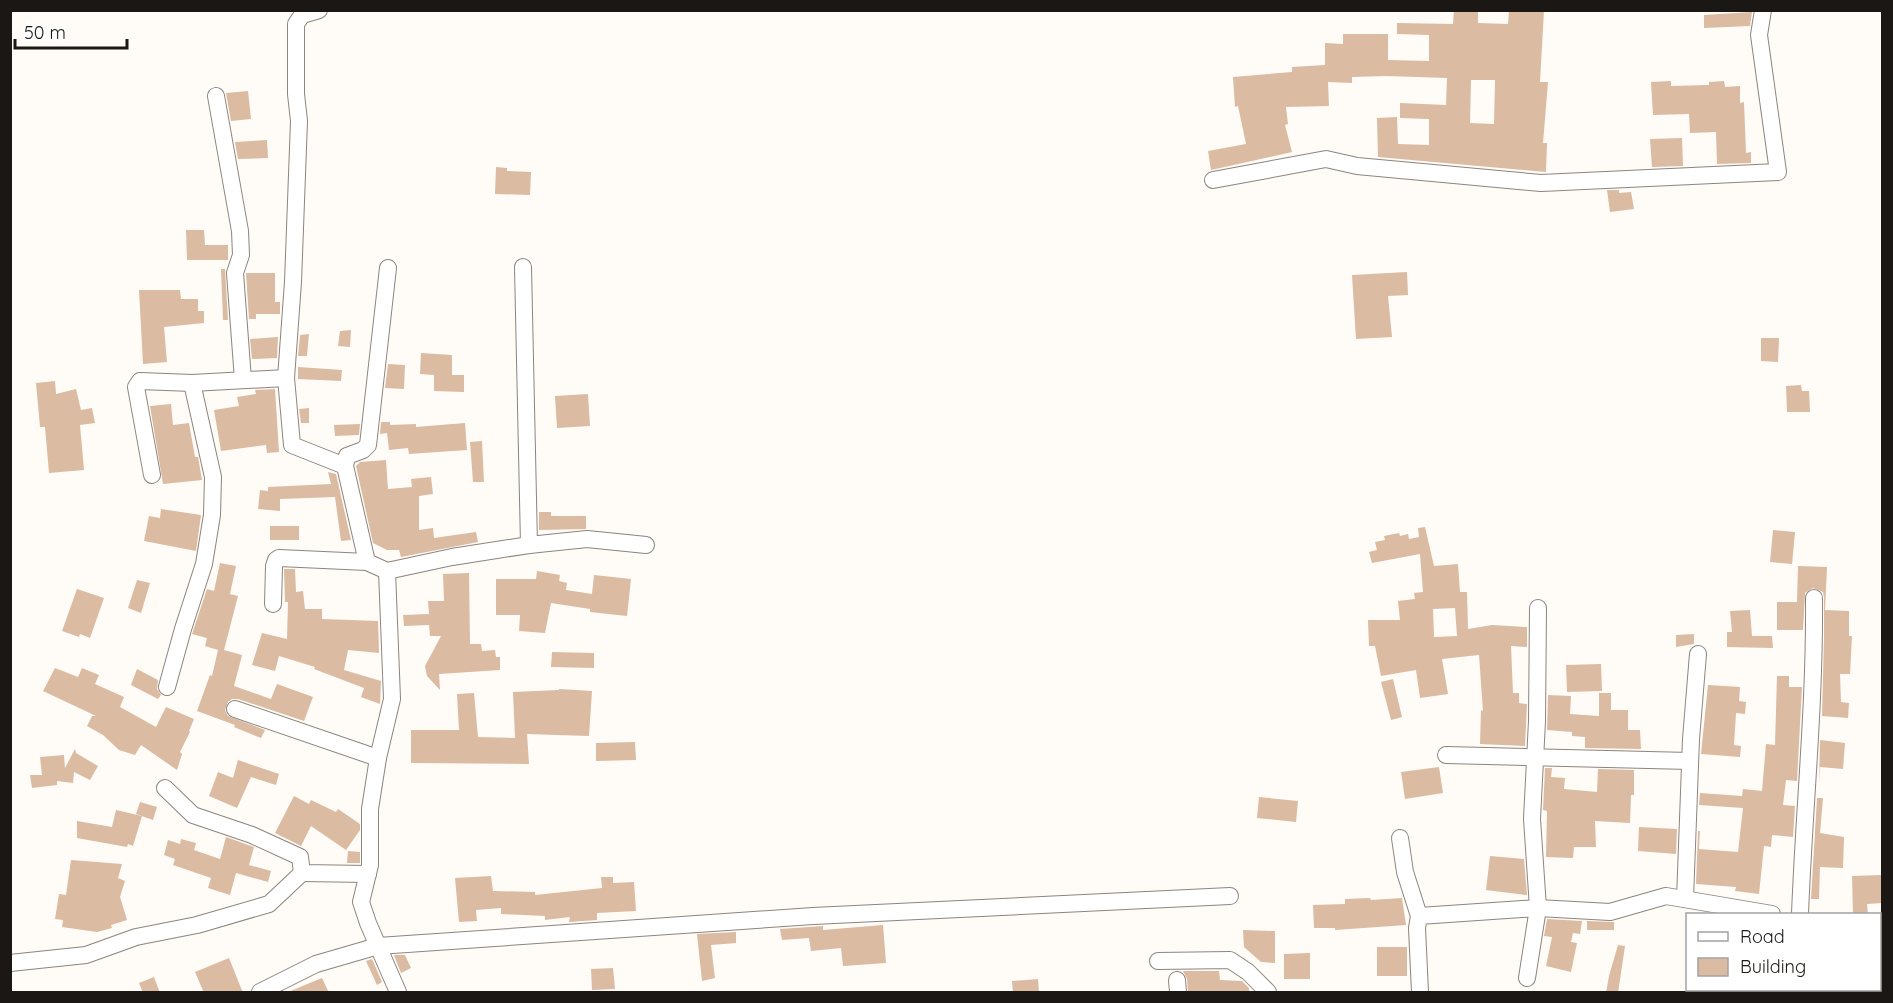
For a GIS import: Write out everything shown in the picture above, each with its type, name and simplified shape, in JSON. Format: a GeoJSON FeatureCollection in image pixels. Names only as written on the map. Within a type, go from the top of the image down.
{"type":"FeatureCollection","features":[{"type":"Feature","properties":{"kind":"street"},"geometry":{"type":"LineString","coordinates":[[319,10],[302,15],[296,24],[296,94],[299,121],[293,282],[286,378],[292,445],[345,466]]}},
{"type":"Feature","properties":{"kind":"street"},"geometry":{"type":"LineString","coordinates":[[1213,180],[1326,159],[1357,166],[1541,183],[1778,172],[1760,35],[1763,10]]}},
{"type":"Feature","properties":{"kind":"street"},"geometry":{"type":"LineString","coordinates":[[216,96],[240,231],[241,255],[235,273],[243,380]]}},
{"type":"Feature","properties":{"kind":"street"},"geometry":{"type":"LineString","coordinates":[[523,267],[529,545]]}},
{"type":"Feature","properties":{"kind":"street"},"geometry":{"type":"LineString","coordinates":[[367,562],[345,466],[347,456],[363,450],[368,445],[388,268]]}},
{"type":"Feature","properties":{"kind":"street"},"geometry":{"type":"LineString","coordinates":[[152,475],[137,384],[144,381],[192,383],[286,378]]}},
{"type":"Feature","properties":{"kind":"street"},"geometry":{"type":"LineString","coordinates":[[167,687],[204,564],[213,515],[213,477],[192,383]]}},
{"type":"Feature","properties":{"kind":"street"},"geometry":{"type":"LineString","coordinates":[[273,604],[274,566],[279,558],[367,562],[387,571],[452,557],[587,539],[646,545]]}},
{"type":"Feature","properties":{"kind":"street"},"geometry":{"type":"LineString","coordinates":[[387,571],[392,699],[378,758],[370,809],[370,865],[361,902],[398,993]]}},
{"type":"Feature","properties":{"kind":"street"},"geometry":{"type":"LineString","coordinates":[[1800,913],[1804,806],[1814,678],[1814,598]]}},
{"type":"Feature","properties":{"kind":"street"},"geometry":{"type":"LineString","coordinates":[[1527,978],[1539,908],[1532,819],[1538,608]]}},
{"type":"Feature","properties":{"kind":"street"},"geometry":{"type":"LineString","coordinates":[[1685,899],[1690,761],[1698,654]]}},
{"type":"Feature","properties":{"kind":"street"},"geometry":{"type":"LineString","coordinates":[[235,709],[378,758]]}},
{"type":"Feature","properties":{"kind":"street"},"geometry":{"type":"LineString","coordinates":[[1446,754],[1690,761]]}},
{"type":"Feature","properties":{"kind":"street"},"geometry":{"type":"LineString","coordinates":[[165,788],[193,815],[252,835],[300,857],[302,873]]}},
{"type":"Feature","properties":{"kind":"street"},"geometry":{"type":"LineString","coordinates":[[1400,837],[1405,872],[1419,916],[1417,928],[1420,993]]}},
{"type":"Feature","properties":{"kind":"street"},"geometry":{"type":"LineString","coordinates":[[10,963],[86,956],[136,937],[197,925],[269,904],[302,873],[368,874]]}},
{"type":"Feature","properties":{"kind":"street"},"geometry":{"type":"LineString","coordinates":[[260,993],[316,964],[378,946],[813,916],[1230,896]]}},
{"type":"Feature","properties":{"kind":"street"},"geometry":{"type":"LineString","coordinates":[[1419,916],[1539,908],[1610,912],[1666,896],[1759,913]]}},
{"type":"Feature","properties":{"kind":"street"},"geometry":{"type":"LineString","coordinates":[[1158,961],[1230,960],[1248,972],[1264,991]]}},
{"type":"Feature","properties":{"kind":"building"},"geometry":{"type":"Polygon","coordinates":[[[1454,10],[1478,10],[1478,23],[1508,24],[1509,10],[1544,10],[1540,82],[1548,82],[1543,143],[1547,143],[1546,172],[1378,157],[1377,118],[1397,117],[1398,144],[1429,145],[1429,119],[1400,118],[1400,103],[1446,105],[1447,78],[1386,76],[1352,77],[1352,83],[1328,82],[1329,106],[1286,107],[1288,124],[1285,125],[1292,152],[1211,170],[1208,151],[1246,144],[1238,106],[1235,107],[1233,77],[1292,72],[1292,67],[1325,65],[1325,43],[1343,44],[1343,34],[1388,34],[1388,60],[1429,61],[1429,35],[1397,34],[1397,23],[1453,24],[1454,10]],[[1471,80],[1470,123],[1494,124],[1495,80],[1471,80]]]}},
{"type":"Feature","properties":{"kind":"building"},"geometry":{"type":"Polygon","coordinates":[[[1752,12],[1750,26],[1704,28],[1704,15],[1752,12]]]}},
{"type":"Feature","properties":{"kind":"building"},"geometry":{"type":"Polygon","coordinates":[[[1671,81],[1671,86],[1709,85],[1709,82],[1724,81],[1725,87],[1740,86],[1740,103],[1744,102],[1746,153],[1751,152],[1751,163],[1717,164],[1716,132],[1690,133],[1689,114],[1653,115],[1651,82],[1671,81]]]}},
{"type":"Feature","properties":{"kind":"building"},"geometry":{"type":"Polygon","coordinates":[[[248,91],[251,119],[231,121],[226,93],[248,91]]]}},
{"type":"Feature","properties":{"kind":"building"},"geometry":{"type":"Polygon","coordinates":[[[1682,138],[1683,166],[1652,167],[1650,139],[1682,138]]]}},
{"type":"Feature","properties":{"kind":"building"},"geometry":{"type":"Polygon","coordinates":[[[267,140],[268,158],[238,159],[235,142],[267,140]]]}},
{"type":"Feature","properties":{"kind":"building"},"geometry":{"type":"Polygon","coordinates":[[[496,167],[507,168],[507,171],[531,172],[530,195],[495,194],[496,167]]]}},
{"type":"Feature","properties":{"kind":"building"},"geometry":{"type":"Polygon","coordinates":[[[1607,190],[1619,190],[1619,193],[1631,192],[1634,209],[1610,212],[1607,190]]]}},
{"type":"Feature","properties":{"kind":"building"},"geometry":{"type":"Polygon","coordinates":[[[186,230],[204,230],[205,245],[228,245],[228,260],[187,260],[186,230]]]}},
{"type":"Feature","properties":{"kind":"building"},"geometry":{"type":"Polygon","coordinates":[[[221,269],[225,269],[228,320],[223,320],[221,269]]]}},
{"type":"Feature","properties":{"kind":"building"},"geometry":{"type":"Polygon","coordinates":[[[1407,272],[1408,295],[1388,296],[1392,337],[1356,339],[1352,275],[1407,272]]]}},
{"type":"Feature","properties":{"kind":"building"},"geometry":{"type":"Polygon","coordinates":[[[246,273],[275,273],[275,302],[280,302],[280,314],[256,314],[256,319],[249,319],[246,273]]]}},
{"type":"Feature","properties":{"kind":"building"},"geometry":{"type":"Polygon","coordinates":[[[139,290],[180,290],[181,299],[198,299],[198,311],[204,311],[204,323],[164,327],[167,362],[143,364],[139,290]]]}},
{"type":"Feature","properties":{"kind":"building"},"geometry":{"type":"Polygon","coordinates":[[[351,330],[350,347],[338,346],[340,331],[351,330]]]}},
{"type":"Feature","properties":{"kind":"building"},"geometry":{"type":"Polygon","coordinates":[[[309,334],[307,356],[298,356],[300,335],[309,334]]]}},
{"type":"Feature","properties":{"kind":"building"},"geometry":{"type":"Polygon","coordinates":[[[278,337],[277,358],[252,359],[250,339],[278,337]]]}},
{"type":"Feature","properties":{"kind":"building"},"geometry":{"type":"Polygon","coordinates":[[[1761,338],[1779,338],[1778,362],[1761,361],[1761,338]]]}},
{"type":"Feature","properties":{"kind":"building"},"geometry":{"type":"Polygon","coordinates":[[[421,353],[452,355],[452,375],[464,375],[464,392],[434,391],[434,375],[420,374],[421,353]]]}},
{"type":"Feature","properties":{"kind":"building"},"geometry":{"type":"Polygon","coordinates":[[[388,364],[405,365],[404,389],[385,388],[388,364]]]}},
{"type":"Feature","properties":{"kind":"building"},"geometry":{"type":"Polygon","coordinates":[[[298,367],[342,370],[341,381],[298,379],[298,367]]]}},
{"type":"Feature","properties":{"kind":"building"},"geometry":{"type":"Polygon","coordinates":[[[55,381],[56,394],[76,389],[81,410],[92,408],[95,423],[80,425],[84,470],[49,473],[45,427],[40,427],[36,383],[55,381]]]}},
{"type":"Feature","properties":{"kind":"building"},"geometry":{"type":"Polygon","coordinates":[[[1801,385],[1802,391],[1809,391],[1810,412],[1787,412],[1786,386],[1801,385]]]}},
{"type":"Feature","properties":{"kind":"building"},"geometry":{"type":"Polygon","coordinates":[[[275,389],[279,452],[267,453],[266,445],[221,451],[214,410],[239,406],[237,397],[256,394],[255,390],[275,389]]]}},
{"type":"Feature","properties":{"kind":"building"},"geometry":{"type":"Polygon","coordinates":[[[588,394],[590,426],[557,428],[555,396],[588,394]]]}},
{"type":"Feature","properties":{"kind":"building"},"geometry":{"type":"Polygon","coordinates":[[[171,404],[173,425],[189,423],[202,480],[163,484],[150,406],[171,404]]]}},
{"type":"Feature","properties":{"kind":"building"},"geometry":{"type":"Polygon","coordinates":[[[309,408],[309,423],[301,423],[299,409],[309,408]]]}},
{"type":"Feature","properties":{"kind":"building"},"geometry":{"type":"Polygon","coordinates":[[[381,422],[390,422],[390,425],[416,424],[416,427],[465,423],[467,450],[409,454],[408,448],[389,450],[387,433],[380,434],[381,422]]]}},
{"type":"Feature","properties":{"kind":"building"},"geometry":{"type":"Polygon","coordinates":[[[360,424],[359,435],[335,436],[334,425],[360,424]]]}},
{"type":"Feature","properties":{"kind":"building"},"geometry":{"type":"Polygon","coordinates":[[[482,441],[484,482],[473,482],[470,442],[482,441]]]}},
{"type":"Feature","properties":{"kind":"building"},"geometry":{"type":"Polygon","coordinates":[[[386,460],[388,489],[412,487],[411,479],[431,477],[433,494],[419,496],[419,530],[433,528],[434,538],[476,532],[478,542],[401,557],[399,550],[387,550],[373,543],[356,466],[360,462],[386,460]]]}},
{"type":"Feature","properties":{"kind":"building"},"geometry":{"type":"Polygon","coordinates":[[[328,472],[336,474],[351,540],[341,541],[335,497],[280,499],[280,511],[258,509],[260,490],[268,491],[268,487],[331,484],[328,472]]]}},
{"type":"Feature","properties":{"kind":"building"},"geometry":{"type":"Polygon","coordinates":[[[161,509],[201,515],[196,551],[144,541],[149,516],[160,518],[161,509]]]}},
{"type":"Feature","properties":{"kind":"building"},"geometry":{"type":"Polygon","coordinates":[[[539,512],[551,512],[551,516],[586,516],[586,529],[539,530],[539,512]]]}},
{"type":"Feature","properties":{"kind":"building"},"geometry":{"type":"Polygon","coordinates":[[[270,526],[299,526],[299,540],[270,540],[270,526]]]}},
{"type":"Feature","properties":{"kind":"building"},"geometry":{"type":"Polygon","coordinates":[[[1425,527],[1434,566],[1458,564],[1460,592],[1467,592],[1468,629],[1492,625],[1527,627],[1527,647],[1511,646],[1513,693],[1519,693],[1519,703],[1527,704],[1525,746],[1480,744],[1481,710],[1483,711],[1479,655],[1442,659],[1448,694],[1420,698],[1416,670],[1381,676],[1375,646],[1369,646],[1368,620],[1400,620],[1398,601],[1415,599],[1414,593],[1423,592],[1420,554],[1372,563],[1369,552],[1377,550],[1375,542],[1385,540],[1384,536],[1399,533],[1400,536],[1408,534],[1409,539],[1419,537],[1418,528],[1425,527]],[[1455,608],[1433,609],[1434,637],[1457,636],[1455,608]]]}},
{"type":"Feature","properties":{"kind":"building"},"geometry":{"type":"Polygon","coordinates":[[[1773,530],[1795,532],[1792,564],[1770,562],[1773,530]]]}},
{"type":"Feature","properties":{"kind":"building"},"geometry":{"type":"Polygon","coordinates":[[[220,563],[236,566],[230,594],[238,596],[224,650],[242,655],[234,686],[271,699],[277,684],[313,697],[304,721],[238,699],[228,702],[225,710],[228,716],[265,730],[261,738],[234,727],[235,725],[197,711],[210,675],[212,676],[218,650],[205,646],[207,638],[192,634],[207,589],[214,591],[220,563]]]}},
{"type":"Feature","properties":{"kind":"building"},"geometry":{"type":"Polygon","coordinates":[[[1798,566],[1827,567],[1825,610],[1849,611],[1849,636],[1852,636],[1850,674],[1840,674],[1841,702],[1849,703],[1848,718],[1822,716],[1823,592],[1813,588],[1805,593],[1803,630],[1777,630],[1777,602],[1797,602],[1798,566]]]}},
{"type":"Feature","properties":{"kind":"building"},"geometry":{"type":"Polygon","coordinates":[[[284,569],[295,569],[296,592],[303,591],[305,609],[322,609],[322,619],[378,621],[379,653],[348,650],[344,670],[381,681],[380,704],[361,697],[364,688],[314,669],[315,667],[279,656],[275,671],[252,665],[262,633],[287,639],[288,602],[285,602],[284,569]]]}},
{"type":"Feature","properties":{"kind":"building"},"geometry":{"type":"Polygon","coordinates":[[[537,571],[560,575],[559,581],[567,583],[566,590],[592,594],[594,575],[631,579],[627,616],[590,612],[590,609],[551,603],[545,633],[519,631],[520,615],[496,615],[496,579],[536,579],[537,571]]]}},
{"type":"Feature","properties":{"kind":"building"},"geometry":{"type":"Polygon","coordinates":[[[469,573],[470,644],[481,644],[482,651],[495,650],[496,657],[500,657],[500,670],[439,674],[440,690],[427,676],[425,666],[441,636],[430,636],[429,625],[404,626],[403,615],[429,614],[428,601],[444,601],[443,574],[469,573]]]}},
{"type":"Feature","properties":{"kind":"building"},"geometry":{"type":"Polygon","coordinates":[[[137,580],[150,583],[141,613],[128,608],[137,580]]]}},
{"type":"Feature","properties":{"kind":"building"},"geometry":{"type":"Polygon","coordinates":[[[77,589],[104,598],[90,638],[62,631],[77,589]]]}},
{"type":"Feature","properties":{"kind":"building"},"geometry":{"type":"Polygon","coordinates":[[[1750,610],[1752,636],[1772,636],[1773,648],[1727,647],[1727,632],[1732,632],[1730,611],[1750,610]]]}},
{"type":"Feature","properties":{"kind":"building"},"geometry":{"type":"Polygon","coordinates":[[[1694,634],[1694,644],[1676,647],[1676,635],[1694,634]]]}},
{"type":"Feature","properties":{"kind":"building"},"geometry":{"type":"Polygon","coordinates":[[[552,652],[594,653],[594,668],[551,667],[552,652]]]}},
{"type":"Feature","properties":{"kind":"building"},"geometry":{"type":"Polygon","coordinates":[[[1601,664],[1602,691],[1567,692],[1566,665],[1601,664]]]}},
{"type":"Feature","properties":{"kind":"building"},"geometry":{"type":"Polygon","coordinates":[[[55,668],[78,677],[82,668],[99,675],[95,684],[124,697],[120,707],[156,727],[166,707],[194,719],[180,752],[182,754],[177,770],[141,745],[135,755],[119,750],[103,735],[87,726],[92,716],[96,716],[43,691],[55,668]]]}},
{"type":"Feature","properties":{"kind":"building"},"geometry":{"type":"Polygon","coordinates":[[[137,669],[158,680],[157,689],[161,695],[158,699],[131,685],[137,669]]]}},
{"type":"Feature","properties":{"kind":"building"},"geometry":{"type":"Polygon","coordinates":[[[1777,676],[1789,676],[1789,687],[1802,687],[1797,781],[1786,780],[1783,805],[1795,806],[1793,837],[1772,835],[1771,847],[1764,846],[1759,894],[1735,891],[1736,887],[1696,884],[1698,831],[1700,831],[1699,849],[1738,852],[1743,808],[1699,805],[1700,793],[1742,796],[1743,789],[1762,791],[1766,744],[1775,745],[1777,676]]]}},
{"type":"Feature","properties":{"kind":"building"},"geometry":{"type":"Polygon","coordinates":[[[1393,679],[1402,717],[1391,720],[1381,682],[1393,679]]]}},
{"type":"Feature","properties":{"kind":"building"},"geometry":{"type":"Polygon","coordinates":[[[1708,685],[1740,687],[1739,701],[1746,702],[1745,714],[1736,713],[1734,745],[1741,746],[1740,757],[1701,754],[1708,685]]]}},
{"type":"Feature","properties":{"kind":"building"},"geometry":{"type":"Polygon","coordinates":[[[559,689],[592,691],[589,736],[527,734],[529,764],[411,763],[411,730],[459,730],[457,694],[474,693],[478,737],[515,738],[513,692],[559,689]]]}},
{"type":"Feature","properties":{"kind":"building"},"geometry":{"type":"Polygon","coordinates":[[[1599,693],[1611,693],[1611,710],[1628,710],[1628,730],[1640,730],[1641,749],[1585,748],[1585,737],[1572,736],[1572,732],[1547,730],[1548,695],[1571,696],[1570,714],[1599,716],[1599,693]]]}},
{"type":"Feature","properties":{"kind":"building"},"geometry":{"type":"Polygon","coordinates":[[[1820,740],[1845,743],[1843,769],[1820,767],[1819,783],[1820,740]]]}},
{"type":"Feature","properties":{"kind":"building"},"geometry":{"type":"Polygon","coordinates":[[[635,742],[636,760],[596,761],[596,743],[635,742]]]}},
{"type":"Feature","properties":{"kind":"building"},"geometry":{"type":"Polygon","coordinates":[[[75,749],[76,753],[98,766],[90,780],[74,772],[73,783],[57,781],[57,785],[32,788],[30,775],[42,775],[40,757],[64,755],[65,768],[75,749]]]}},
{"type":"Feature","properties":{"kind":"building"},"geometry":{"type":"Polygon","coordinates":[[[238,760],[279,774],[276,785],[251,777],[237,808],[209,796],[218,772],[233,778],[238,760]]]}},
{"type":"Feature","properties":{"kind":"building"},"geometry":{"type":"Polygon","coordinates":[[[1439,767],[1443,793],[1405,799],[1401,772],[1439,767]]]}},
{"type":"Feature","properties":{"kind":"building"},"geometry":{"type":"Polygon","coordinates":[[[1545,768],[1552,768],[1551,777],[1565,778],[1564,789],[1597,792],[1598,769],[1634,770],[1634,795],[1631,795],[1630,823],[1595,821],[1596,847],[1574,847],[1573,858],[1546,857],[1547,811],[1543,810],[1545,768]]]}},
{"type":"Feature","properties":{"kind":"building"},"geometry":{"type":"Polygon","coordinates":[[[294,796],[309,804],[311,800],[336,812],[338,809],[360,824],[360,830],[346,850],[311,826],[301,846],[275,833],[294,796]]]}},
{"type":"Feature","properties":{"kind":"building"},"geometry":{"type":"Polygon","coordinates":[[[1259,797],[1298,801],[1296,822],[1257,818],[1259,797]]]}},
{"type":"Feature","properties":{"kind":"building"},"geometry":{"type":"Polygon","coordinates":[[[1817,798],[1823,798],[1820,833],[1844,837],[1843,868],[1820,867],[1819,899],[1811,899],[1817,798]]]}},
{"type":"Feature","properties":{"kind":"building"},"geometry":{"type":"Polygon","coordinates":[[[140,802],[157,807],[153,820],[136,814],[140,802]]]}},
{"type":"Feature","properties":{"kind":"building"},"geometry":{"type":"Polygon","coordinates":[[[116,810],[142,816],[133,846],[128,844],[127,847],[77,838],[77,821],[112,827],[116,810]]]}},
{"type":"Feature","properties":{"kind":"building"},"geometry":{"type":"Polygon","coordinates":[[[1639,827],[1677,829],[1676,854],[1638,851],[1639,827]]]}},
{"type":"Feature","properties":{"kind":"building"},"geometry":{"type":"Polygon","coordinates":[[[226,837],[254,847],[249,865],[271,871],[268,882],[236,873],[230,895],[208,888],[211,878],[173,865],[175,859],[164,855],[168,840],[180,844],[181,839],[196,843],[194,850],[220,859],[226,837]]]}},
{"type":"Feature","properties":{"kind":"building"},"geometry":{"type":"Polygon","coordinates":[[[348,851],[360,852],[360,863],[347,863],[348,851]]]}},
{"type":"Feature","properties":{"kind":"building"},"geometry":{"type":"Polygon","coordinates":[[[1490,856],[1524,859],[1527,895],[1486,890],[1490,856]]]}},
{"type":"Feature","properties":{"kind":"building"},"geometry":{"type":"Polygon","coordinates":[[[71,860],[122,864],[118,878],[125,881],[120,897],[127,920],[111,925],[112,928],[97,932],[62,927],[63,920],[55,919],[59,894],[66,895],[71,860]]]}},
{"type":"Feature","properties":{"kind":"building"},"geometry":{"type":"Polygon","coordinates":[[[1882,875],[1882,903],[1867,904],[1868,913],[1853,913],[1852,876],[1882,875]]]}},
{"type":"Feature","properties":{"kind":"building"},"geometry":{"type":"Polygon","coordinates":[[[491,876],[493,891],[535,892],[535,895],[602,888],[601,877],[613,877],[613,883],[634,882],[636,911],[597,913],[597,920],[569,922],[570,917],[545,920],[545,916],[501,914],[501,908],[476,910],[477,921],[459,922],[455,878],[491,876]]]}},
{"type":"Feature","properties":{"kind":"building"},"geometry":{"type":"Polygon","coordinates":[[[1370,898],[1371,900],[1402,898],[1406,925],[1335,930],[1335,928],[1314,928],[1313,905],[1345,904],[1345,899],[1370,898]]]}},
{"type":"Feature","properties":{"kind":"building"},"geometry":{"type":"Polygon","coordinates":[[[1547,919],[1582,921],[1580,934],[1573,933],[1571,942],[1577,943],[1571,972],[1546,966],[1552,937],[1544,936],[1547,919]]]}},
{"type":"Feature","properties":{"kind":"building"},"geometry":{"type":"Polygon","coordinates":[[[1587,921],[1614,922],[1614,930],[1587,930],[1587,921]]]}},
{"type":"Feature","properties":{"kind":"building"},"geometry":{"type":"Polygon","coordinates":[[[883,925],[886,963],[843,966],[841,948],[811,951],[809,938],[782,940],[780,929],[823,926],[823,930],[883,925]]]}},
{"type":"Feature","properties":{"kind":"building"},"geometry":{"type":"Polygon","coordinates":[[[1243,930],[1275,931],[1275,963],[1261,962],[1244,947],[1243,930]]]}},
{"type":"Feature","properties":{"kind":"building"},"geometry":{"type":"Polygon","coordinates":[[[736,932],[736,943],[711,945],[715,978],[702,981],[697,934],[736,932]]]}},
{"type":"Feature","properties":{"kind":"building"},"geometry":{"type":"Polygon","coordinates":[[[1618,945],[1625,946],[1618,993],[1606,993],[1609,976],[1618,945]]]}},
{"type":"Feature","properties":{"kind":"building"},"geometry":{"type":"Polygon","coordinates":[[[1377,947],[1407,947],[1407,976],[1377,976],[1377,947]]]}},
{"type":"Feature","properties":{"kind":"building"},"geometry":{"type":"Polygon","coordinates":[[[1310,953],[1310,979],[1284,979],[1284,954],[1310,953]]]}},
{"type":"Feature","properties":{"kind":"building"},"geometry":{"type":"Polygon","coordinates":[[[394,955],[405,955],[411,968],[401,973],[394,955]]]}},
{"type":"Feature","properties":{"kind":"building"},"geometry":{"type":"Polygon","coordinates":[[[229,958],[243,993],[204,993],[195,972],[229,958]]]}},
{"type":"Feature","properties":{"kind":"building"},"geometry":{"type":"Polygon","coordinates":[[[372,959],[382,982],[377,985],[366,961],[372,959]]]}},
{"type":"Feature","properties":{"kind":"building"},"geometry":{"type":"Polygon","coordinates":[[[613,968],[615,989],[592,990],[591,969],[613,968]]]}},
{"type":"Feature","properties":{"kind":"building"},"geometry":{"type":"Polygon","coordinates":[[[1183,971],[1219,971],[1220,980],[1242,981],[1249,988],[1249,993],[1188,993],[1187,979],[1183,971]]]}},
{"type":"Feature","properties":{"kind":"building"},"geometry":{"type":"Polygon","coordinates":[[[154,977],[160,993],[143,993],[139,983],[154,977]]]}},
{"type":"Feature","properties":{"kind":"building"},"geometry":{"type":"Polygon","coordinates":[[[322,978],[329,993],[288,993],[288,992],[322,978]]]}},
{"type":"Feature","properties":{"kind":"building"},"geometry":{"type":"Polygon","coordinates":[[[1038,979],[1039,993],[1013,993],[1012,981],[1038,979]]]}}]}
